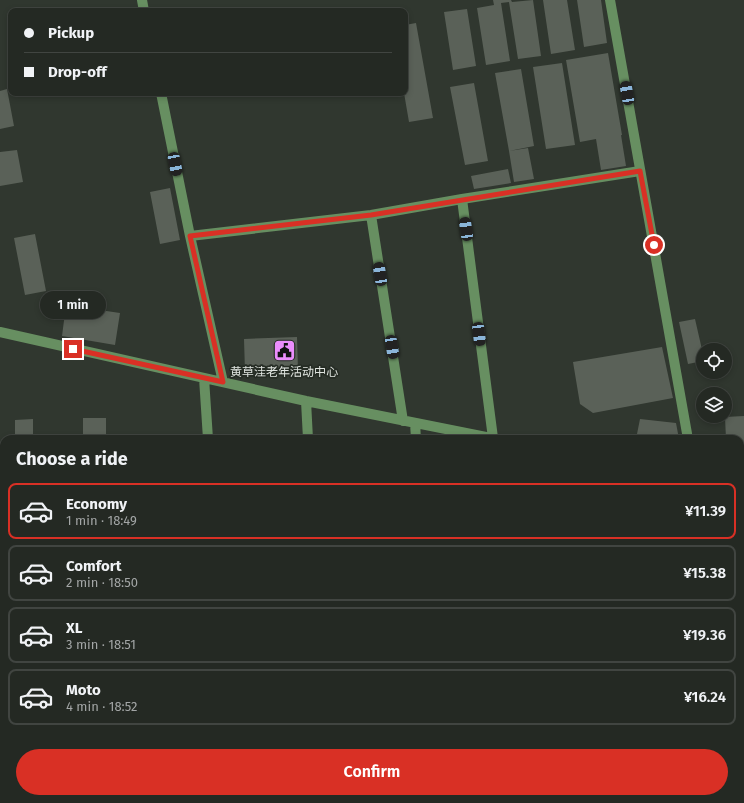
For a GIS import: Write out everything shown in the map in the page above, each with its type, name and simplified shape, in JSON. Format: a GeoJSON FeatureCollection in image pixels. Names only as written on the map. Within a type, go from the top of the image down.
{"type":"FeatureCollection","features":[{"type":"Feature","properties":{"kind":"street"},"geometry":{"type":"LineString","coordinates":[[610,0],[687,435]]}},
{"type":"Feature","properties":{"kind":"street"},"geometry":{"type":"LineString","coordinates":[[162,96],[190,236],[223,382]]}},
{"type":"Feature","properties":{"kind":"street"},"geometry":{"type":"LineString","coordinates":[[190,236],[371,215],[640,171]]}},
{"type":"Feature","properties":{"kind":"street"},"geometry":{"type":"LineString","coordinates":[[462,199],[494,435]]}},
{"type":"Feature","properties":{"kind":"street"},"geometry":{"type":"LineString","coordinates":[[371,215],[403,421]]}},
{"type":"Feature","properties":{"kind":"street"},"geometry":{"type":"LineString","coordinates":[[0,332],[306,401],[475,435]]}},
{"type":"Feature","properties":{"kind":"street"},"geometry":{"type":"LineString","coordinates":[[204,378],[208,435]]}},
{"type":"Feature","properties":{"kind":"street"},"geometry":{"type":"LineString","coordinates":[[306,401],[308,435]]}},
{"type":"Feature","properties":{"kind":"street"},"geometry":{"type":"LineString","coordinates":[[415,423],[416,435]]}},
{"type":"Feature","properties":{"kind":"building"},"geometry":{"type":"Polygon","coordinates":[[[493,0],[511,0],[512,2],[533,0],[541,56],[518,59],[509,2],[501,3],[510,61],[486,65],[477,8],[494,5],[493,0]]]}},
{"type":"Feature","properties":{"kind":"building"},"geometry":{"type":"Polygon","coordinates":[[[543,0],[567,0],[575,50],[551,54],[543,0]]]}},
{"type":"Feature","properties":{"kind":"building"},"geometry":{"type":"Polygon","coordinates":[[[577,0],[601,0],[607,43],[584,47],[577,0]]]}},
{"type":"Feature","properties":{"kind":"building"},"geometry":{"type":"Polygon","coordinates":[[[467,9],[476,66],[453,70],[444,12],[467,9]]]}},
{"type":"Feature","properties":{"kind":"building"},"geometry":{"type":"Polygon","coordinates":[[[416,23],[433,118],[409,122],[405,96],[408,96],[408,24],[416,23]]]}},
{"type":"Feature","properties":{"kind":"building"},"geometry":{"type":"Polygon","coordinates":[[[608,53],[626,166],[601,170],[596,139],[580,142],[566,60],[608,53]]]}},
{"type":"Feature","properties":{"kind":"building"},"geometry":{"type":"Polygon","coordinates":[[[562,63],[575,145],[546,149],[533,67],[562,63]]]}},
{"type":"Feature","properties":{"kind":"building"},"geometry":{"type":"Polygon","coordinates":[[[521,69],[534,146],[509,151],[495,73],[521,69]]]}},
{"type":"Feature","properties":{"kind":"building"},"geometry":{"type":"Polygon","coordinates":[[[474,83],[488,161],[465,165],[450,87],[474,83]]]}},
{"type":"Feature","properties":{"kind":"building"},"geometry":{"type":"Polygon","coordinates":[[[7,89],[14,126],[0,129],[0,91],[7,89]]]}},
{"type":"Feature","properties":{"kind":"building"},"geometry":{"type":"Polygon","coordinates":[[[528,148],[534,179],[514,182],[509,151],[528,148]]]}},
{"type":"Feature","properties":{"kind":"building"},"geometry":{"type":"Polygon","coordinates":[[[17,150],[23,182],[0,186],[0,152],[17,150]]]}},
{"type":"Feature","properties":{"kind":"building"},"geometry":{"type":"Polygon","coordinates":[[[508,169],[511,183],[474,189],[471,176],[508,169]]]}},
{"type":"Feature","properties":{"kind":"building"},"geometry":{"type":"Polygon","coordinates":[[[170,188],[180,240],[160,244],[150,192],[170,188]]]}},
{"type":"Feature","properties":{"kind":"building"},"geometry":{"type":"Polygon","coordinates":[[[35,234],[46,291],[25,295],[14,238],[35,234]]]}},
{"type":"Feature","properties":{"kind":"building"},"geometry":{"type":"Polygon","coordinates":[[[66,305],[120,313],[115,345],[62,336],[66,305]]]}},
{"type":"Feature","properties":{"kind":"building"},"geometry":{"type":"Polygon","coordinates":[[[695,319],[700,343],[696,343],[696,362],[688,364],[679,322],[695,319]]]}},
{"type":"Feature","properties":{"kind":"building"},"geometry":{"type":"Polygon","coordinates":[[[297,337],[298,370],[245,372],[244,339],[297,337]]]}},
{"type":"Feature","properties":{"kind":"building"},"geometry":{"type":"Polygon","coordinates":[[[662,347],[673,398],[593,413],[580,404],[573,362],[662,347]]]}},
{"type":"Feature","properties":{"kind":"building"},"geometry":{"type":"Polygon","coordinates":[[[744,416],[744,435],[726,435],[725,423],[732,423],[732,417],[744,416]]]}},
{"type":"Feature","properties":{"kind":"building"},"geometry":{"type":"Polygon","coordinates":[[[83,418],[106,418],[106,435],[83,435],[83,418]]]}},
{"type":"Feature","properties":{"kind":"building"},"geometry":{"type":"Polygon","coordinates":[[[33,419],[33,435],[15,435],[15,420],[33,419]]]}},
{"type":"Feature","properties":{"kind":"building"},"geometry":{"type":"Polygon","coordinates":[[[640,419],[676,423],[678,435],[637,435],[640,419]]]}},
{"type":"Feature","properties":{"kind":"place","name":"黄草洼老年活动中心"},"geometry":{"type":"Point","coordinates":[284,351]}},
{"type":"Feature","properties":{"kind":"route"},"geometry":{"type":"LineString","coordinates":[[73,349],[223,382],[190,236],[371,215],[406,208],[640,171],[654,245]]}}]}
